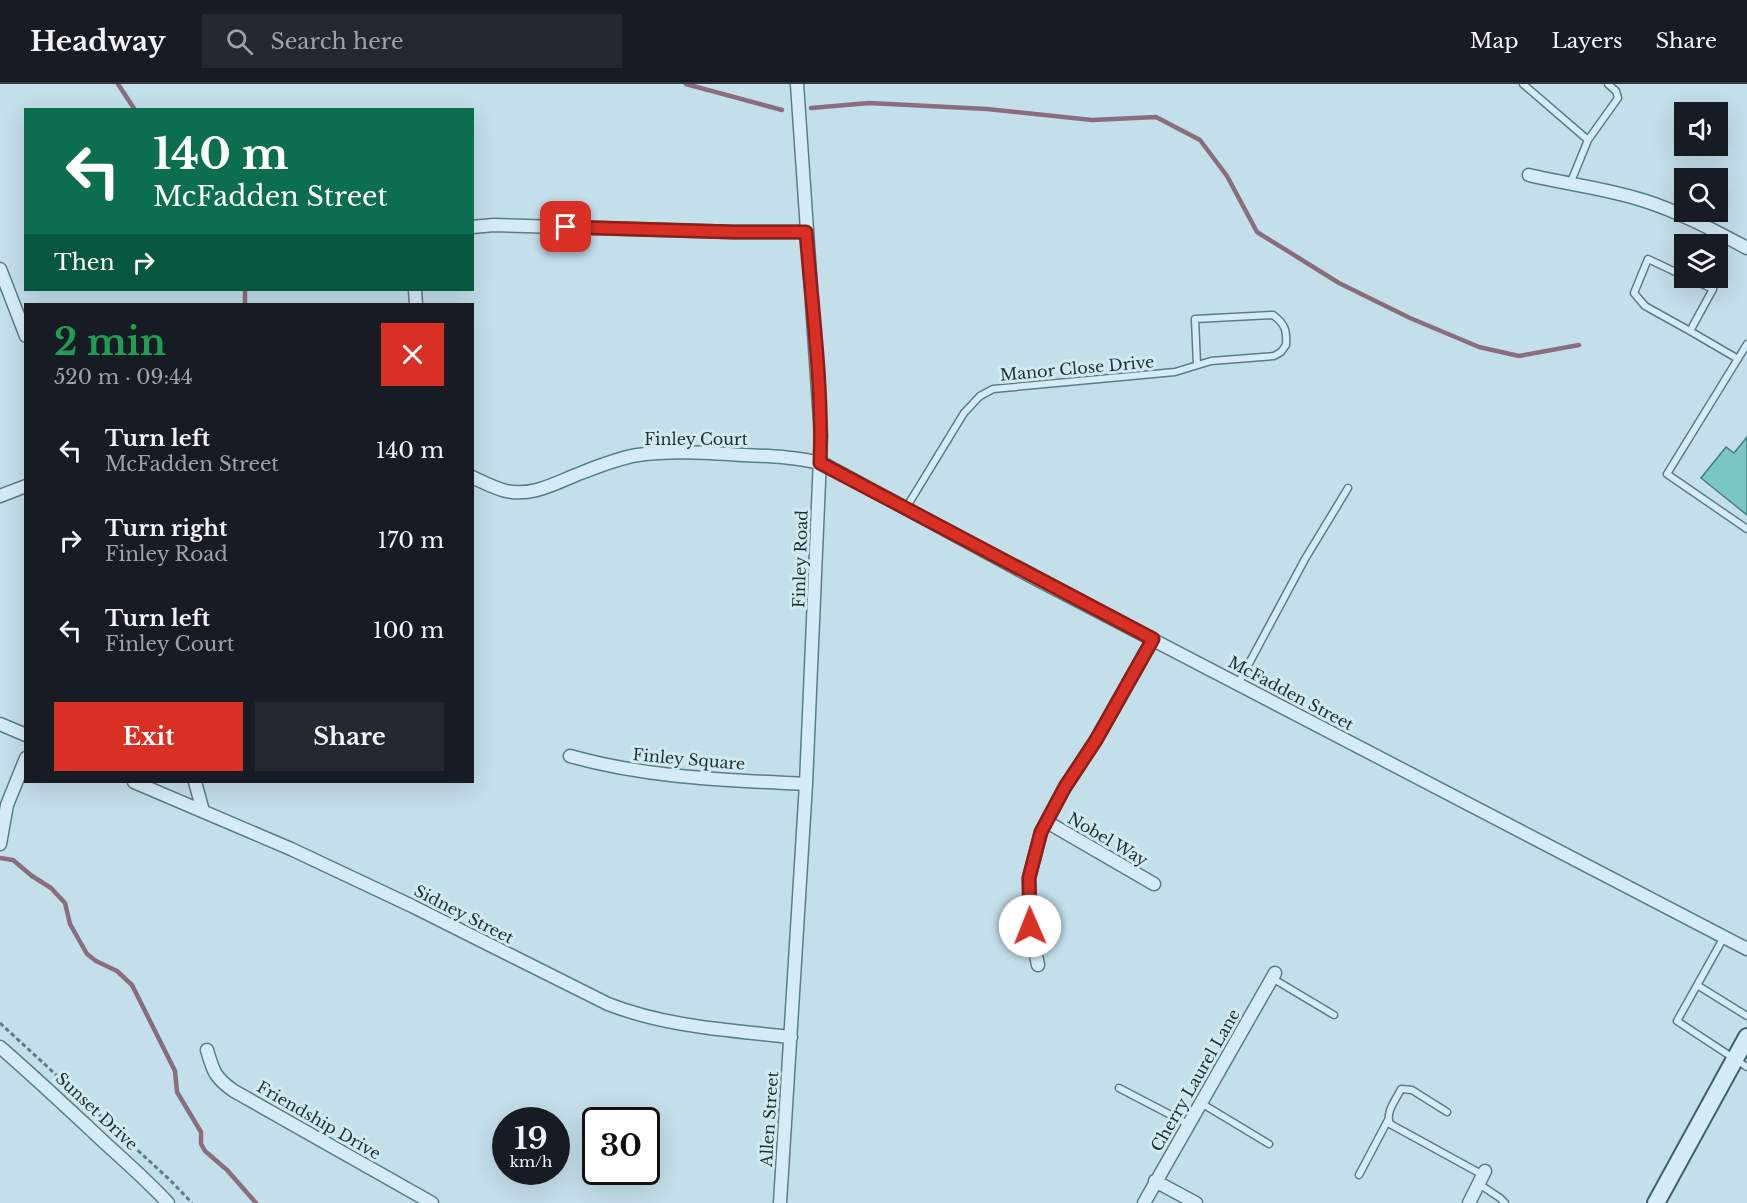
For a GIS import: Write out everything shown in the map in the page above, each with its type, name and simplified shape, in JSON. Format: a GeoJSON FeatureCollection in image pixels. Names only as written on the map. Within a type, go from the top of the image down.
{"type":"FeatureCollection","features":[{"type":"Feature","properties":{"kind":"main road"},"geometry":{"type":"LineString","coordinates":[[1656,1203],[1741,1063],[1747,1037]]}},
{"type":"Feature","properties":{"kind":"street","name":"Finley Road"},"geometry":{"type":"LineString","coordinates":[[791,1037],[806,784],[821,435],[797,84]]}},
{"type":"Feature","properties":{"kind":"street"},"geometry":{"type":"LineString","coordinates":[[1529,175],[1641,199],[1693,221],[1747,248]]}},
{"type":"Feature","properties":{"kind":"street"},"geometry":{"type":"LineString","coordinates":[[474,227],[494,225],[806,232]]}},
{"type":"Feature","properties":{"kind":"street"},"geometry":{"type":"LineString","coordinates":[[0,269],[24,331]]}},
{"type":"Feature","properties":{"kind":"street","name":"Finley Court"},"geometry":{"type":"LineString","coordinates":[[474,478],[508,491],[522,492],[546,487],[619,459],[672,452],[787,458],[820,463]]}},
{"type":"Feature","properties":{"kind":"street","name":"McFadden Street"},"geometry":{"type":"LineString","coordinates":[[820,463],[1036,579],[1747,949]]}},
{"type":"Feature","properties":{"kind":"street"},"geometry":{"type":"LineString","coordinates":[[0,496],[24,487]]}},
{"type":"Feature","properties":{"kind":"street"},"geometry":{"type":"LineString","coordinates":[[1038,964],[1030,926],[1029,878],[1041,832],[1065,787],[1096,740],[1153,639]]}},
{"type":"Feature","properties":{"kind":"street"},"geometry":{"type":"LineString","coordinates":[[0,724],[24,734]]}},
{"type":"Feature","properties":{"kind":"street","name":"Finley Square"},"geometry":{"type":"LineString","coordinates":[[570,756],[632,771],[694,778],[806,784]]}},
{"type":"Feature","properties":{"kind":"street"},"geometry":{"type":"LineString","coordinates":[[0,844],[7,805],[24,763]]}},
{"type":"Feature","properties":{"kind":"street","name":"Sidney Street"},"geometry":{"type":"LineString","coordinates":[[136,783],[291,849],[616,1007],[632,1013],[699,1027],[791,1037]]}},
{"type":"Feature","properties":{"kind":"street"},"geometry":{"type":"LineString","coordinates":[[195,783],[203,811]]}},
{"type":"Feature","properties":{"kind":"street","name":"Nobel Way"},"geometry":{"type":"LineString","coordinates":[[1047,822],[1154,884]]}},
{"type":"Feature","properties":{"kind":"street","name":"Cherry Laurel Lane"},"geometry":{"type":"LineString","coordinates":[[1144,1203],[1274,976]]}},
{"type":"Feature","properties":{"kind":"street","name":"Allen Street"},"geometry":{"type":"LineString","coordinates":[[780,1203],[791,1037]]}},
{"type":"Feature","properties":{"kind":"street","name":"Sunset Drive"},"geometry":{"type":"LineString","coordinates":[[0,1047],[141,1174],[168,1203]]}},
{"type":"Feature","properties":{"kind":"street","name":"Friendship Drive"},"geometry":{"type":"LineString","coordinates":[[207,1050],[213,1072],[234,1091],[432,1203]]}},
{"type":"Feature","properties":{"kind":"street"},"geometry":{"type":"LineString","coordinates":[[1469,1203],[1482,1176]]}},
{"type":"Feature","properties":{"kind":"street"},"geometry":{"type":"LineString","coordinates":[[1155,1181],[1196,1203]]}},
{"type":"Feature","properties":{"kind":"lane"},"geometry":{"type":"LineString","coordinates":[[1523,84],[1588,140]]}},
{"type":"Feature","properties":{"kind":"lane"},"geometry":{"type":"LineString","coordinates":[[1570,184],[1588,140],[1618,98],[1616,91],[1608,84]]}},
{"type":"Feature","properties":{"kind":"lane"},"geometry":{"type":"LineString","coordinates":[[1674,271],[1648,259],[1635,292],[1645,306],[1738,359]]}},
{"type":"Feature","properties":{"kind":"lane"},"geometry":{"type":"LineString","coordinates":[[1690,331],[1713,290],[1709,288]]}},
{"type":"Feature","properties":{"kind":"lane","name":"Manor Close Drive"},"geometry":{"type":"LineString","coordinates":[[906,508],[964,413],[980,396],[993,389],[1175,372],[1211,361],[1274,356],[1286,345],[1285,328],[1281,321],[1273,315],[1195,318],[1197,365]]}},
{"type":"Feature","properties":{"kind":"lane"},"geometry":{"type":"LineString","coordinates":[[1747,344],[1667,474],[1747,529]]}},
{"type":"Feature","properties":{"kind":"lane"},"geometry":{"type":"LineString","coordinates":[[1239,684],[1305,559],[1348,488]]}},
{"type":"Feature","properties":{"kind":"lane"},"geometry":{"type":"LineString","coordinates":[[1724,937],[1677,1021],[1741,1063]]}},
{"type":"Feature","properties":{"kind":"lane"},"geometry":{"type":"LineString","coordinates":[[1274,976],[1334,1015]]}},
{"type":"Feature","properties":{"kind":"lane"},"geometry":{"type":"LineString","coordinates":[[1697,985],[1747,1016]]}},
{"type":"Feature","properties":{"kind":"lane"},"geometry":{"type":"LineString","coordinates":[[1119,1088],[1188,1124]]}},
{"type":"Feature","properties":{"kind":"lane"},"geometry":{"type":"LineString","coordinates":[[1359,1175],[1388,1120],[1388,1114],[1401,1089],[1412,1090],[1447,1112]]}},
{"type":"Feature","properties":{"kind":"lane"},"geometry":{"type":"LineString","coordinates":[[1201,1103],[1269,1144]]}},
{"type":"Feature","properties":{"kind":"lane"},"geometry":{"type":"LineString","coordinates":[[1388,1120],[1390,1124],[1482,1176],[1505,1203]]}},
{"type":"Feature","properties":{"kind":"path"},"geometry":{"type":"LineString","coordinates":[[0,1023],[192,1203]]}},
{"type":"Feature","properties":{"kind":"building"},"geometry":{"type":"Polygon","coordinates":[[[1747,437],[1747,515],[1701,478],[1726,447],[1734,453],[1747,437]]]}},
{"type":"Feature","properties":{"kind":"waterway"},"geometry":{"type":"LineString","coordinates":[[118,84],[134,108]]}},
{"type":"Feature","properties":{"kind":"waterway"},"geometry":{"type":"LineString","coordinates":[[686,84],[782,110]]}},
{"type":"Feature","properties":{"kind":"waterway"},"geometry":{"type":"LineString","coordinates":[[811,108],[869,103],[987,109],[1092,120],[1156,117],[1200,140],[1227,176],[1257,232],[1339,283],[1410,318],[1479,347],[1519,356],[1579,345]]}},
{"type":"Feature","properties":{"kind":"waterway"},"geometry":{"type":"LineString","coordinates":[[245,291],[245,303]]}},
{"type":"Feature","properties":{"kind":"waterway"},"geometry":{"type":"LineString","coordinates":[[0,858],[13,860],[51,888],[65,903],[70,924],[87,954],[117,971],[132,985],[175,1071],[177,1092],[201,1132],[201,1144],[205,1151],[227,1170],[256,1203]]}},
{"type":"Feature","properties":{"kind":"route"},"geometry":{"type":"LineString","coordinates":[[566,227],[806,232],[818,370],[820,463],[1153,639],[1096,740],[1065,787],[1041,832],[1029,878],[1030,926]]}}]}
